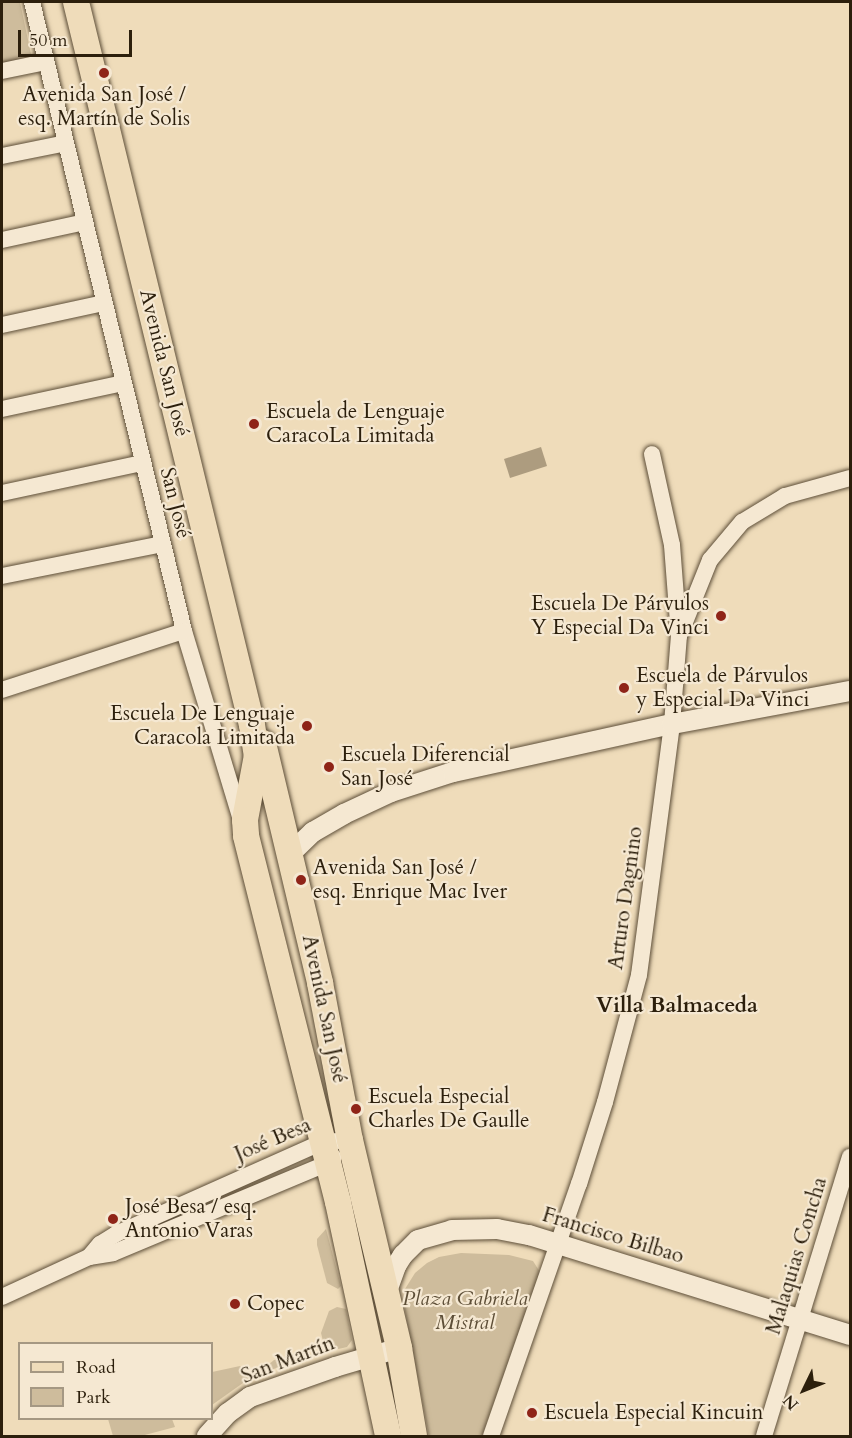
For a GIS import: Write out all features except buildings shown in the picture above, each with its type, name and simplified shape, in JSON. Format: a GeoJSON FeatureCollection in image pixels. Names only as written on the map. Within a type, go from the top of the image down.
{"type":"FeatureCollection","features":[{"type":"Feature","properties":{"kind":"main road","name":"Avenida San José"},"geometry":{"type":"LineString","coordinates":[[76,2],[252,725],[257,755],[245,820],[246,836],[326,1152],[388,1437]]}},
{"type":"Feature","properties":{"kind":"main road","name":"Avenida San José"},"geometry":{"type":"LineString","coordinates":[[252,725],[268,757],[320,983],[350,1140],[399,1348],[414,1437]]}},
{"type":"Feature","properties":{"kind":"main road"},"geometry":{"type":"LineString","coordinates":[[261,897],[290,854]]}},
{"type":"Feature","properties":{"kind":"street","name":"San José"},"geometry":{"type":"LineString","coordinates":[[32,2],[184,631],[246,836]]}},
{"type":"Feature","properties":{"kind":"street"},"geometry":{"type":"LineString","coordinates":[[2,71],[46,62]]}},
{"type":"Feature","properties":{"kind":"street"},"geometry":{"type":"LineString","coordinates":[[2,156],[66,143]]}},
{"type":"Feature","properties":{"kind":"street"},"geometry":{"type":"LineString","coordinates":[[2,240],[85,222]]}},
{"type":"Feature","properties":{"kind":"street"},"geometry":{"type":"LineString","coordinates":[[2,325],[104,303]]}},
{"type":"Feature","properties":{"kind":"street"},"geometry":{"type":"LineString","coordinates":[[2,409],[123,383]]}},
{"type":"Feature","properties":{"kind":"street","name":"Arturo Dagnino"},"geometry":{"type":"LineString","coordinates":[[491,1437],[605,1102],[639,975],[672,724],[679,636],[672,545],[652,454]]}},
{"type":"Feature","properties":{"kind":"street"},"geometry":{"type":"LineString","coordinates":[[2,493],[142,463]]}},
{"type":"Feature","properties":{"kind":"street"},"geometry":{"type":"LineString","coordinates":[[679,636],[710,560],[742,522],[785,496],[850,478]]}},
{"type":"Feature","properties":{"kind":"street"},"geometry":{"type":"LineString","coordinates":[[2,576],[162,544]]}},
{"type":"Feature","properties":{"kind":"street"},"geometry":{"type":"LineString","coordinates":[[2,690],[184,631]]}},
{"type":"Feature","properties":{"kind":"street"},"geometry":{"type":"LineString","coordinates":[[290,854],[326,824],[391,792],[453,772],[672,724],[850,691]]}},
{"type":"Feature","properties":{"kind":"street","name":"José Besa"},"geometry":{"type":"LineString","coordinates":[[2,1297],[89,1257],[113,1253],[350,1140]]}},
{"type":"Feature","properties":{"kind":"street","name":"Malaquias Concha"},"geometry":{"type":"LineString","coordinates":[[764,1437],[850,1157]]}},
{"type":"Feature","properties":{"kind":"street","name":"Francisco Bilbao"},"geometry":{"type":"LineString","coordinates":[[387,1291],[403,1255],[418,1240],[438,1232],[466,1228],[497,1229],[557,1243],[850,1335]]}},
{"type":"Feature","properties":{"kind":"street","name":"San Martín"},"geometry":{"type":"LineString","coordinates":[[207,1437],[228,1413],[250,1397],[371,1355],[399,1348]]}},
{"type":"Feature","properties":{"kind":"green space"},"geometry":{"type":"Polygon","coordinates":[[[2,2],[20,2],[32,59],[2,65],[2,2]]]}},
{"type":"Feature","properties":{"kind":"green space"},"geometry":{"type":"Polygon","coordinates":[[[326,1229],[341,1286],[338,1289],[327,1283],[317,1245],[317,1239],[326,1229]]]}},
{"type":"Feature","properties":{"kind":"green space","name":"Plaza Gabriela Mistral"},"geometry":{"type":"Polygon","coordinates":[[[461,1253],[509,1255],[533,1261],[540,1272],[482,1436],[429,1436],[403,1300],[405,1289],[415,1273],[427,1263],[439,1257],[461,1253]]]}},
{"type":"Feature","properties":{"kind":"green space"},"geometry":{"type":"Polygon","coordinates":[[[337,1307],[346,1309],[352,1340],[347,1347],[334,1350],[324,1345],[321,1333],[329,1311],[337,1307]]]}},
{"type":"Feature","properties":{"kind":"green space"},"geometry":{"type":"Polygon","coordinates":[[[306,1353],[315,1356],[267,1371],[268,1365],[274,1360],[306,1353]]]}},
{"type":"Feature","properties":{"kind":"green space"},"geometry":{"type":"Polygon","coordinates":[[[240,1366],[248,1369],[250,1378],[213,1404],[213,1372],[240,1366]]]}},
{"type":"Feature","properties":{"kind":"green space"},"geometry":{"type":"Polygon","coordinates":[[[108,1420],[172,1420],[175,1427],[141,1436],[113,1436],[108,1420]]]}},
{"type":"Feature","properties":{"kind":"shaded area"},"geometry":{"type":"Polygon","coordinates":[[[541,447],[547,466],[510,478],[504,459],[541,447]]]}},
{"type":"Feature","properties":{"kind":"place","name":"Avenida San José / esq. Martín de Solis"},"geometry":{"type":"Point","coordinates":[104,73]}},
{"type":"Feature","properties":{"kind":"place","name":"Escuela de Lenguaje CaracoLa Limitada"},"geometry":{"type":"Point","coordinates":[254,424]}},
{"type":"Feature","properties":{"kind":"place","name":"Escuela De Párvulos Y Especial Da Vinci"},"geometry":{"type":"Point","coordinates":[721,616]}},
{"type":"Feature","properties":{"kind":"place","name":"Escuela de Párvulos y Especial Da Vinci"},"geometry":{"type":"Point","coordinates":[624,688]}},
{"type":"Feature","properties":{"kind":"place","name":"Escuela De Lenguaje Caracola Limitada"},"geometry":{"type":"Point","coordinates":[307,726]}},
{"type":"Feature","properties":{"kind":"place","name":"Escuela Diferencial San José"},"geometry":{"type":"Point","coordinates":[329,767]}},
{"type":"Feature","properties":{"kind":"place","name":"Avenida San José / esq. Enrique Mac Iver"},"geometry":{"type":"Point","coordinates":[301,880]}},
{"type":"Feature","properties":{"kind":"place","name":"Escuela Especial Charles De Gaulle"},"geometry":{"type":"Point","coordinates":[356,1109]}},
{"type":"Feature","properties":{"kind":"place","name":"José Besa / esq. Antonio Varas"},"geometry":{"type":"Point","coordinates":[113,1219]}},
{"type":"Feature","properties":{"kind":"place","name":"Copec"},"geometry":{"type":"Point","coordinates":[235,1304]}},
{"type":"Feature","properties":{"kind":"place","name":"Escuela Especial Kincuin"},"geometry":{"type":"Point","coordinates":[532,1413]}},
{"type":"Feature","properties":{"kind":"district","name":"Villa Balmaceda"},"geometry":{"type":"Point","coordinates":[677,1006]}}]}
